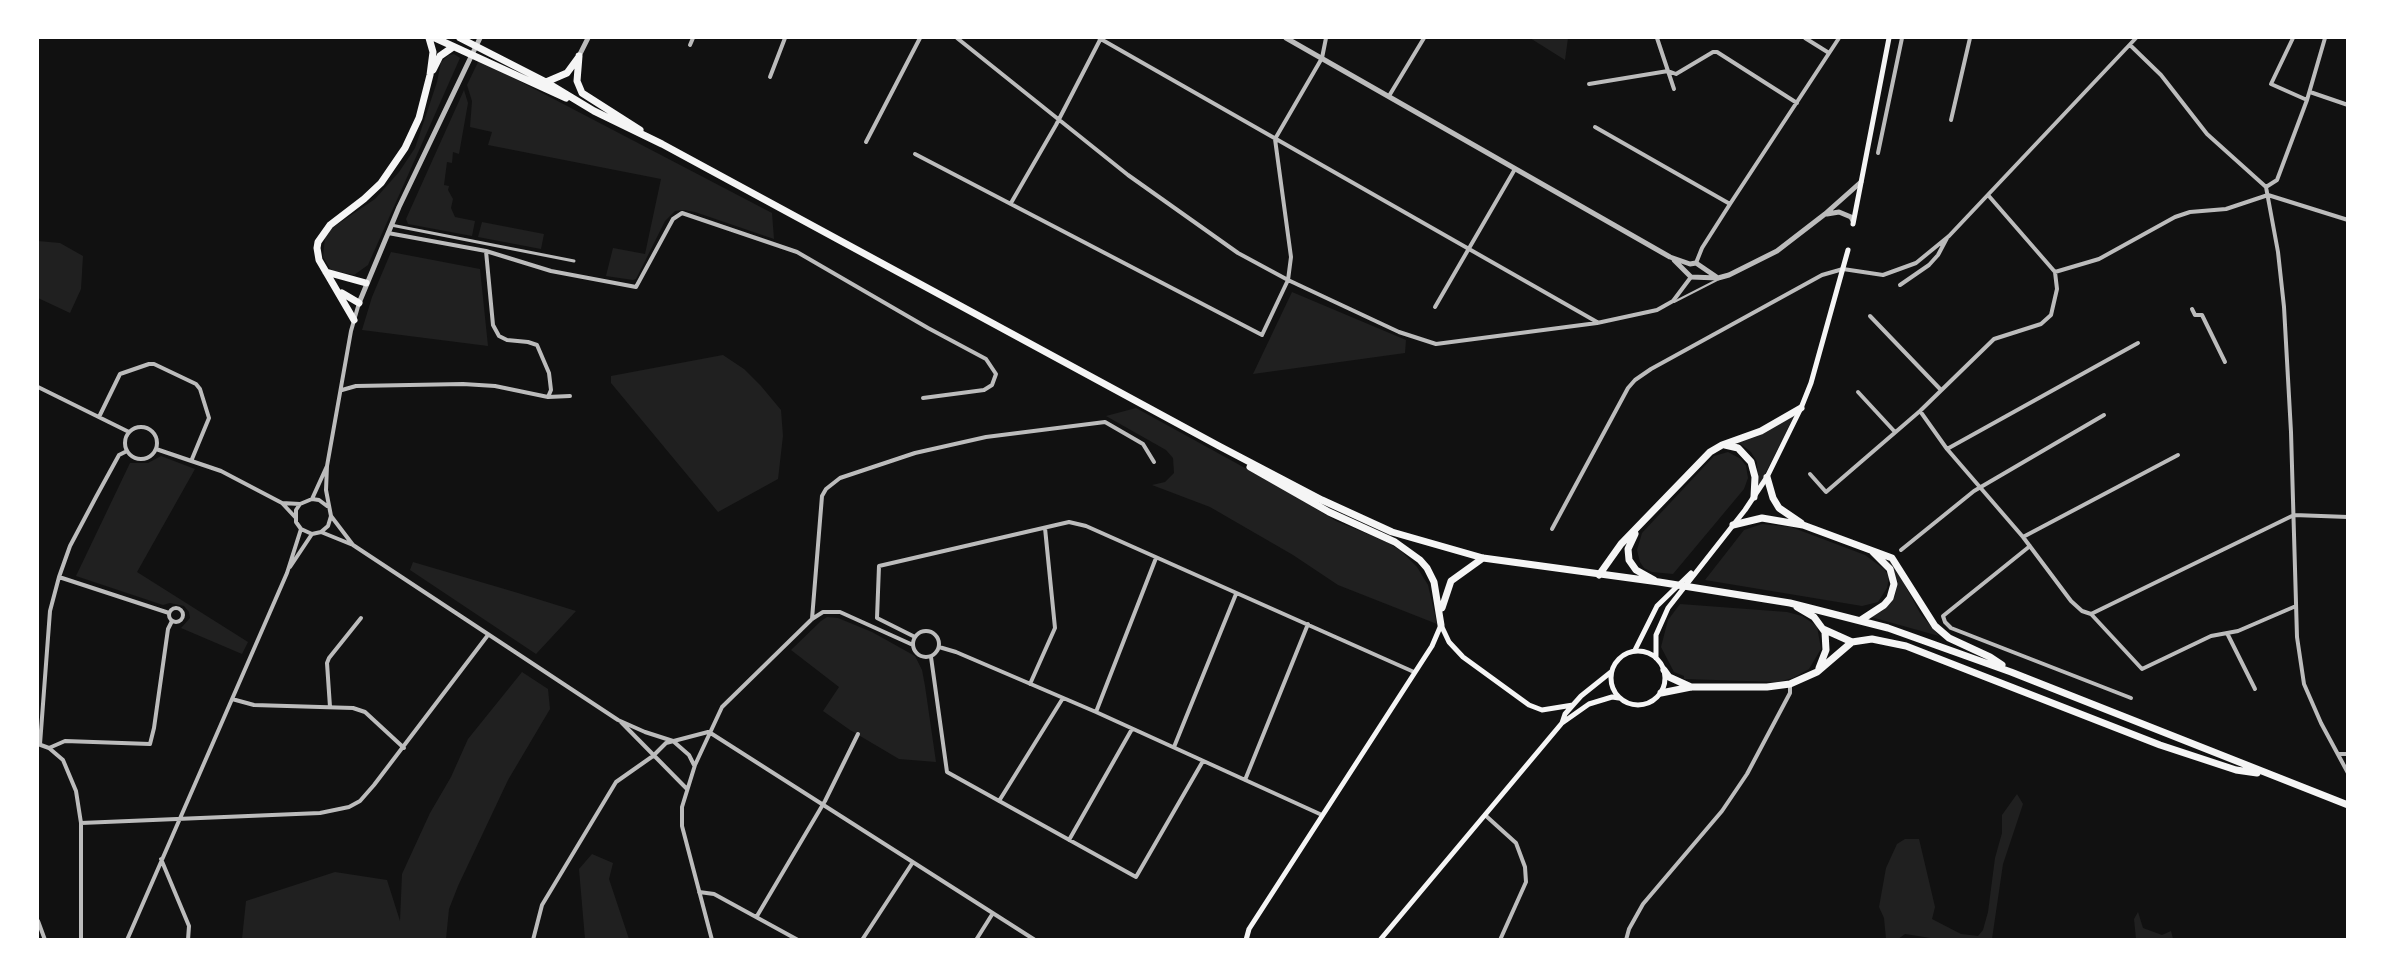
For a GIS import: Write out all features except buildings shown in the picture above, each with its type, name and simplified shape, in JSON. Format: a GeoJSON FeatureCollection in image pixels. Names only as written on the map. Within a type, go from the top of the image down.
{"type":"FeatureCollection","features":[{"type":"Feature","properties":{"kind":"highway"},"geometry":{"type":"LineString","coordinates":[[354,320],[317,252],[322,234],[369,194],[396,163],[416,125],[430,75],[433,52],[429,38]]}},
{"type":"Feature","properties":{"kind":"highway"},"geometry":{"type":"LineString","coordinates":[[435,38],[457,48],[482,53],[546,82],[594,111]]}},
{"type":"Feature","properties":{"kind":"highway"},"geometry":{"type":"LineString","coordinates":[[463,39],[482,53],[535,84],[662,144],[1219,446],[1322,500],[1383,528],[1483,558],[1790,603],[1861,620],[1935,643],[2265,774],[2347,804]]}},
{"type":"Feature","properties":{"kind":"highway"},"geometry":{"type":"LineString","coordinates":[[430,75],[440,56],[457,48]]}},
{"type":"Feature","properties":{"kind":"highway"},"geometry":{"type":"LineString","coordinates":[[546,82],[567,73],[579,56]]}},
{"type":"Feature","properties":{"kind":"highway"},"geometry":{"type":"LineString","coordinates":[[579,56],[577,81],[582,93],[662,144]]}},
{"type":"Feature","properties":{"kind":"highway"},"geometry":{"type":"LineString","coordinates":[[326,272],[366,283]]}},
{"type":"Feature","properties":{"kind":"highway"},"geometry":{"type":"LineString","coordinates":[[340,292],[359,303]]}},
{"type":"Feature","properties":{"kind":"highway"},"geometry":{"type":"LineString","coordinates":[[1599,575],[1621,544],[1710,452],[1722,445],[1761,431],[1801,408]]}},
{"type":"Feature","properties":{"kind":"highway"},"geometry":{"type":"LineString","coordinates":[[1722,445],[1738,448],[1751,462],[1755,477],[1754,497]]}},
{"type":"Feature","properties":{"kind":"highway"},"geometry":{"type":"LineString","coordinates":[[1219,446],[1257,471],[1329,512],[1405,548],[1424,564],[1430,573],[1437,594],[1441,625]]}},
{"type":"Feature","properties":{"kind":"highway"},"geometry":{"type":"LineString","coordinates":[[1767,477],[1773,498],[1779,507],[1803,525]]}},
{"type":"Feature","properties":{"kind":"highway"},"geometry":{"type":"LineString","coordinates":[[1733,525],[1762,518],[1803,525],[1887,555],[1897,562],[1929,620],[1941,632],[1964,647],[1990,657],[2011,672]]}},
{"type":"Feature","properties":{"kind":"highway"},"geometry":{"type":"LineString","coordinates":[[1645,520],[1630,542],[1629,560],[1636,570],[1663,583]]}},
{"type":"Feature","properties":{"kind":"highway"},"geometry":{"type":"LineString","coordinates":[[1861,620],[1884,605],[1890,598],[1894,584],[1890,569],[1871,551]]}},
{"type":"Feature","properties":{"kind":"highway"},"geometry":{"type":"LineString","coordinates":[[1441,625],[1442,603],[1451,581],[1483,558]]}},
{"type":"Feature","properties":{"kind":"highway"},"geometry":{"type":"LineString","coordinates":[[1790,603],[1814,617],[1823,629],[1826,650],[1817,672]]}},
{"type":"Feature","properties":{"kind":"highway"},"geometry":{"type":"LineString","coordinates":[[1823,629],[1852,642]]}},
{"type":"Feature","properties":{"kind":"highway"},"geometry":{"type":"LineString","coordinates":[[1661,693],[1691,687],[1767,687],[1790,684],[1817,672],[1852,642],[1872,639],[1906,646],[2160,745],[2236,771],[2265,774]]}},
{"type":"Feature","properties":{"kind":"highway"},"geometry":{"type":"LineString","coordinates":[[1664,670],[1670,677],[1691,687]]}},
{"type":"Feature","properties":{"kind":"main road"},"geometry":{"type":"LineString","coordinates":[[1853,223],[1889,38]]}},
{"type":"Feature","properties":{"kind":"main road"},"geometry":{"type":"LineString","coordinates":[[1656,658],[1656,634],[1668,608],[1754,497],[1767,477],[1801,408],[1811,383],[1848,250]]}},
{"type":"Feature","properties":{"kind":"main road"},"geometry":{"type":"LineString","coordinates":[[1635,650],[1657,606],[1703,561]]}},
{"type":"Feature","properties":{"kind":"main road"},"geometry":{"type":"LineString","coordinates":[[1246,939],[1249,930],[1322,815],[1432,646],[1441,625]]}},
{"type":"Feature","properties":{"kind":"main road"},"geometry":{"type":"LineString","coordinates":[[1441,625],[1449,642],[1463,657],[1529,705],[1542,710],[1573,705]]}},
{"type":"Feature","properties":{"kind":"main road"},"geometry":{"type":"LineString","coordinates":[[1562,723],[1565,714],[1581,696],[1611,672],[1620,657],[1635,650],[1646,652],[1656,658],[1664,670],[1665,682],[1656,699],[1641,705],[1626,703],[1619,698],[1611,683],[1611,672]]}},
{"type":"Feature","properties":{"kind":"main road"},"geometry":{"type":"LineString","coordinates":[[1380,939],[1562,723],[1589,704],[1612,697],[1619,698]]}},
{"type":"Feature","properties":{"kind":"street"},"geometry":{"type":"LineString","coordinates":[[300,529],[312,534],[321,532],[328,526],[331,516],[326,489],[327,466],[359,303],[388,233],[480,38]]}},
{"type":"Feature","properties":{"kind":"street"},"geometry":{"type":"LineString","coordinates":[[579,56],[588,38]]}},
{"type":"Feature","properties":{"kind":"street"},"geometry":{"type":"LineString","coordinates":[[690,45],[693,38]]}},
{"type":"Feature","properties":{"kind":"street"},"geometry":{"type":"LineString","coordinates":[[770,77],[785,38]]}},
{"type":"Feature","properties":{"kind":"street"},"geometry":{"type":"LineString","coordinates":[[866,142],[920,38]]}},
{"type":"Feature","properties":{"kind":"street"},"geometry":{"type":"LineString","coordinates":[[957,38],[1128,175],[1238,253],[1287,280],[1399,332],[1436,344],[1598,322],[1657,309],[1671,303],[1696,265],[1702,248],[1839,38]]}},
{"type":"Feature","properties":{"kind":"street"},"geometry":{"type":"LineString","coordinates":[[1011,203],[1059,119],[1100,38],[1598,322]]}},
{"type":"Feature","properties":{"kind":"street"},"geometry":{"type":"LineString","coordinates":[[1286,38],[1670,257],[1690,275],[1720,277],[1777,251],[1826,214],[1861,182]]}},
{"type":"Feature","properties":{"kind":"street"},"geometry":{"type":"LineString","coordinates":[[915,154],[1262,335],[1287,280],[1291,257],[1275,139],[1322,58],[1326,38]]}},
{"type":"Feature","properties":{"kind":"street"},"geometry":{"type":"LineString","coordinates":[[1389,96],[1424,38]]}},
{"type":"Feature","properties":{"kind":"street"},"geometry":{"type":"LineString","coordinates":[[1657,38],[1674,88]]}},
{"type":"Feature","properties":{"kind":"street"},"geometry":{"type":"LineString","coordinates":[[1804,38],[1829,53]]}},
{"type":"Feature","properties":{"kind":"street"},"geometry":{"type":"LineString","coordinates":[[1878,153],[1902,38]]}},
{"type":"Feature","properties":{"kind":"street"},"geometry":{"type":"LineString","coordinates":[[1951,120],[1970,38]]}},
{"type":"Feature","properties":{"kind":"street"},"geometry":{"type":"LineString","coordinates":[[1552,529],[1628,388],[1635,380],[1822,275],[1843,269],[1883,274],[1916,263],[1948,236],[2136,38]]}},
{"type":"Feature","properties":{"kind":"street"},"geometry":{"type":"LineString","coordinates":[[2293,38],[2271,84],[2307,100]]}},
{"type":"Feature","properties":{"kind":"street"},"geometry":{"type":"LineString","coordinates":[[2266,187],[2277,180],[2310,92],[2325,38]]}},
{"type":"Feature","properties":{"kind":"street"},"geometry":{"type":"LineString","coordinates":[[2130,45],[2161,75],[2207,134],[2266,187],[2278,252],[2284,307],[2294,515],[2297,637],[2304,684],[2320,723],[2348,773]]}},
{"type":"Feature","properties":{"kind":"street"},"geometry":{"type":"LineString","coordinates":[[1589,84],[1668,72],[1676,74],[1713,52],[1717,52],[1797,103]]}},
{"type":"Feature","properties":{"kind":"street"},"geometry":{"type":"LineString","coordinates":[[2310,92],[2348,105]]}},
{"type":"Feature","properties":{"kind":"street"},"geometry":{"type":"LineString","coordinates":[[1595,127],[1730,204]]}},
{"type":"Feature","properties":{"kind":"street"},"geometry":{"type":"LineString","coordinates":[[1435,307],[1516,168]]}},
{"type":"Feature","properties":{"kind":"street"},"geometry":{"type":"LineString","coordinates":[[1810,474],[1826,492],[1920,411],[1994,339],[2041,324],[2051,315],[2056,289],[2055,272],[1988,195]]}},
{"type":"Feature","properties":{"kind":"street"},"geometry":{"type":"LineString","coordinates":[[2055,272],[2099,259],[2175,218],[2190,213],[2226,209],[2268,195],[2348,220]]}},
{"type":"Feature","properties":{"kind":"street"},"geometry":{"type":"LineString","coordinates":[[1826,214],[1839,212],[1847,214],[1853,223]]}},
{"type":"Feature","properties":{"kind":"street"},"geometry":{"type":"LineString","coordinates":[[388,233],[486,251],[551,271],[636,287],[673,219],[682,213],[797,252],[928,328],[969,349],[991,364],[996,374],[992,385],[984,390],[923,399]]}},
{"type":"Feature","properties":{"kind":"street"},"geometry":{"type":"LineString","coordinates":[[392,225],[574,261]]}},
{"type":"Feature","properties":{"kind":"street"},"geometry":{"type":"LineString","coordinates":[[1900,285],[1929,265],[1938,255],[1948,236]]}},
{"type":"Feature","properties":{"kind":"street"},"geometry":{"type":"LineString","coordinates":[[486,251],[493,325],[499,336],[507,340],[537,345],[549,373],[551,390],[548,397]]}},
{"type":"Feature","properties":{"kind":"street"},"geometry":{"type":"LineString","coordinates":[[1670,257],[1696,265],[1720,277]]}},
{"type":"Feature","properties":{"kind":"street"},"geometry":{"type":"LineString","coordinates":[[1690,275],[1700,274],[1696,265]]}},
{"type":"Feature","properties":{"kind":"street"},"geometry":{"type":"LineString","coordinates":[[2192,309],[2195,315],[2202,315],[2225,362]]}},
{"type":"Feature","properties":{"kind":"street"},"geometry":{"type":"LineString","coordinates":[[1869,316],[1941,390]]}},
{"type":"Feature","properties":{"kind":"street"},"geometry":{"type":"LineString","coordinates":[[1947,449],[2138,343]]}},
{"type":"Feature","properties":{"kind":"street"},"geometry":{"type":"LineString","coordinates":[[99,417],[120,374],[154,364],[196,384],[200,389],[209,418],[192,459]]}},
{"type":"Feature","properties":{"kind":"street"},"geometry":{"type":"LineString","coordinates":[[342,390],[356,387],[463,384],[505,388],[548,397],[570,396]]}},
{"type":"Feature","properties":{"kind":"street"},"geometry":{"type":"LineString","coordinates":[[38,387],[129,432]]}},
{"type":"Feature","properties":{"kind":"street"},"geometry":{"type":"LineString","coordinates":[[1858,392],[1895,432]]}},
{"type":"Feature","properties":{"kind":"street"},"geometry":{"type":"LineString","coordinates":[[1920,411],[1947,449],[2023,537],[2071,601],[2082,611],[2091,614],[2142,669],[2211,636],[2250,627],[2296,606]]}},
{"type":"Feature","properties":{"kind":"street"},"geometry":{"type":"LineString","coordinates":[[1901,550],[1981,487],[2104,415]]}},
{"type":"Feature","properties":{"kind":"street"},"geometry":{"type":"LineString","coordinates":[[812,619],[822,496],[826,489],[840,478],[915,453],[986,437],[1105,422],[1143,444],[1154,462]]}},
{"type":"Feature","properties":{"kind":"street"},"geometry":{"type":"LineString","coordinates":[[141,426],[150,429],[157,439],[156,449],[153,454],[141,459],[131,456],[127,451],[125,439],[129,432],[141,426]]}},
{"type":"Feature","properties":{"kind":"street"},"geometry":{"type":"LineString","coordinates":[[127,939],[287,573],[300,529],[295,517],[282,503],[221,471],[192,459],[156,449]]}},
{"type":"Feature","properties":{"kind":"street"},"geometry":{"type":"LineString","coordinates":[[81,939],[81,823],[76,791],[63,760],[49,748],[39,744],[50,611],[70,546],[119,455],[127,451]]}},
{"type":"Feature","properties":{"kind":"street"},"geometry":{"type":"LineString","coordinates":[[2023,537],[2178,455]]}},
{"type":"Feature","properties":{"kind":"street"},"geometry":{"type":"LineString","coordinates":[[312,499],[327,466]]}},
{"type":"Feature","properties":{"kind":"street"},"geometry":{"type":"LineString","coordinates":[[282,503],[300,504],[312,499],[319,500],[330,510]]}},
{"type":"Feature","properties":{"kind":"street"},"geometry":{"type":"LineString","coordinates":[[295,517],[300,504]]}},
{"type":"Feature","properties":{"kind":"street"},"geometry":{"type":"LineString","coordinates":[[2091,614],[2294,515],[2348,517]]}},
{"type":"Feature","properties":{"kind":"street"},"geometry":{"type":"LineString","coordinates":[[331,516],[353,545]]}},
{"type":"Feature","properties":{"kind":"street"},"geometry":{"type":"LineString","coordinates":[[915,637],[877,618],[879,566],[1069,522],[1077,523],[1414,672]]}},
{"type":"Feature","properties":{"kind":"street"},"geometry":{"type":"LineString","coordinates":[[1030,684],[1055,628],[1045,528]]}},
{"type":"Feature","properties":{"kind":"street"},"geometry":{"type":"LineString","coordinates":[[321,532],[353,545],[618,720],[673,741],[689,755],[694,765]]}},
{"type":"Feature","properties":{"kind":"street"},"geometry":{"type":"LineString","coordinates":[[287,573],[312,534]]}},
{"type":"Feature","properties":{"kind":"street"},"geometry":{"type":"LineString","coordinates":[[2030,546],[1943,616],[1951,628],[2131,698]]}},
{"type":"Feature","properties":{"kind":"street"},"geometry":{"type":"LineString","coordinates":[[1096,712],[1156,558]]}},
{"type":"Feature","properties":{"kind":"street"},"geometry":{"type":"LineString","coordinates":[[59,577],[169,613]]}},
{"type":"Feature","properties":{"kind":"street"},"geometry":{"type":"LineString","coordinates":[[1174,747],[1236,594]]}},
{"type":"Feature","properties":{"kind":"street"},"geometry":{"type":"LineString","coordinates":[[169,613],[173,609],[178,609],[183,614],[178,622],[172,621]]}},
{"type":"Feature","properties":{"kind":"street"},"geometry":{"type":"LineString","coordinates":[[712,939],[682,826],[682,807],[694,765],[722,707],[812,619],[823,612],[840,612],[913,645]]}},
{"type":"Feature","properties":{"kind":"street"},"geometry":{"type":"LineString","coordinates":[[49,748],[65,741],[150,744],[168,629],[172,621],[169,613]]}},
{"type":"Feature","properties":{"kind":"street"},"geometry":{"type":"LineString","coordinates":[[330,707],[329,658],[361,618]]}},
{"type":"Feature","properties":{"kind":"street"},"geometry":{"type":"LineString","coordinates":[[1245,780],[1308,624]]}},
{"type":"Feature","properties":{"kind":"street"},"geometry":{"type":"LineString","coordinates":[[923,631],[929,631],[939,640],[936,653],[931,657],[920,656],[915,652],[913,645],[915,637],[923,631]]}},
{"type":"Feature","properties":{"kind":"street"},"geometry":{"type":"LineString","coordinates":[[2227,633],[2255,689]]}},
{"type":"Feature","properties":{"kind":"street"},"geometry":{"type":"LineString","coordinates":[[81,823],[335,811],[360,801],[404,748],[488,635]]}},
{"type":"Feature","properties":{"kind":"street"},"geometry":{"type":"LineString","coordinates":[[939,646],[1096,712],[1322,815]]}},
{"type":"Feature","properties":{"kind":"street"},"geometry":{"type":"LineString","coordinates":[[931,657],[947,772],[1136,877],[1203,761]]}},
{"type":"Feature","properties":{"kind":"street"},"geometry":{"type":"LineString","coordinates":[[1626,939],[1643,904],[1722,811],[1741,783],[1790,693],[1790,684]]}},
{"type":"Feature","properties":{"kind":"street"},"geometry":{"type":"LineString","coordinates":[[999,801],[1063,698]]}},
{"type":"Feature","properties":{"kind":"street"},"geometry":{"type":"LineString","coordinates":[[232,699],[254,705],[353,708],[364,712],[404,748]]}},
{"type":"Feature","properties":{"kind":"street"},"geometry":{"type":"LineString","coordinates":[[618,720],[686,788]]}},
{"type":"Feature","properties":{"kind":"street"},"geometry":{"type":"LineString","coordinates":[[1069,840],[1132,729]]}},
{"type":"Feature","properties":{"kind":"street"},"geometry":{"type":"LineString","coordinates":[[533,939],[542,905],[616,782],[653,756],[666,743],[709,732],[1035,939]]}},
{"type":"Feature","properties":{"kind":"street"},"geometry":{"type":"LineString","coordinates":[[757,916],[823,804],[858,734]]}},
{"type":"Feature","properties":{"kind":"street"},"geometry":{"type":"LineString","coordinates":[[2338,754],[2348,754]]}},
{"type":"Feature","properties":{"kind":"street"},"geometry":{"type":"LineString","coordinates":[[1485,815],[1516,843],[1526,882],[1500,939]]}},
{"type":"Feature","properties":{"kind":"street"},"geometry":{"type":"LineString","coordinates":[[161,858],[189,926],[188,939]]}},
{"type":"Feature","properties":{"kind":"street"},"geometry":{"type":"LineString","coordinates":[[862,939],[913,862]]}},
{"type":"Feature","properties":{"kind":"street"},"geometry":{"type":"LineString","coordinates":[[699,892],[714,894],[798,939]]}},
{"type":"Feature","properties":{"kind":"street"},"geometry":{"type":"LineString","coordinates":[[976,939],[993,913]]}},
{"type":"Feature","properties":{"kind":"street"},"geometry":{"type":"LineString","coordinates":[[38,921],[45,939]]}},
{"type":"Feature","properties":{"kind":"lane"},"geometry":{"type":"LineString","coordinates":[[1671,303],[1720,277]]}},
{"type":"Feature","properties":{"kind":"shaded area"},"geometry":{"type":"Polygon","coordinates":[[[1530,38],[1568,38],[1565,60],[1530,38]]]}},
{"type":"Feature","properties":{"kind":"shaded area"},"geometry":{"type":"Polygon","coordinates":[[[454,54],[460,58],[368,265],[354,275],[331,270],[323,257],[325,237],[332,228],[375,199],[399,172],[415,148],[437,82],[441,62],[454,54]]]}},
{"type":"Feature","properties":{"kind":"shaded area"},"geometry":{"type":"Polygon","coordinates":[[[479,60],[772,213],[774,239],[695,212],[675,211],[665,221],[636,279],[606,276],[613,248],[645,254],[661,179],[488,145],[492,132],[470,127],[472,101],[467,85],[479,60]]]}},
{"type":"Feature","properties":{"kind":"shaded area"},"geometry":{"type":"Polygon","coordinates":[[[464,90],[468,103],[459,154],[453,152],[452,163],[447,162],[444,185],[449,186],[448,190],[453,199],[451,208],[455,217],[475,221],[472,236],[408,224],[406,219],[464,90]]]}},
{"type":"Feature","properties":{"kind":"shaded area"},"geometry":{"type":"Polygon","coordinates":[[[482,222],[544,234],[541,249],[478,237],[482,222]]]}},
{"type":"Feature","properties":{"kind":"shaded area"},"geometry":{"type":"Polygon","coordinates":[[[38,241],[60,243],[83,256],[81,289],[70,313],[38,298],[38,241]]]}},
{"type":"Feature","properties":{"kind":"shaded area"},"geometry":{"type":"Polygon","coordinates":[[[391,252],[480,269],[488,346],[362,330],[372,297],[391,252]]]}},
{"type":"Feature","properties":{"kind":"shaded area"},"geometry":{"type":"Polygon","coordinates":[[[1292,292],[1406,340],[1405,353],[1253,374],[1292,292]]]}},
{"type":"Feature","properties":{"kind":"shaded area"},"geometry":{"type":"Polygon","coordinates":[[[723,355],[744,369],[781,410],[783,436],[778,479],[718,512],[611,383],[611,376],[723,355]]]}},
{"type":"Feature","properties":{"kind":"shaded area"},"geometry":{"type":"Polygon","coordinates":[[[1136,408],[1285,490],[1336,521],[1387,542],[1401,551],[1417,567],[1428,585],[1437,624],[1338,585],[1293,555],[1210,507],[1152,485],[1165,482],[1174,473],[1173,458],[1166,450],[1106,416],[1136,408]]]}},
{"type":"Feature","properties":{"kind":"shaded area"},"geometry":{"type":"Polygon","coordinates":[[[1795,414],[1758,488],[1757,462],[1751,452],[1738,442],[1756,437],[1795,414]]]}},
{"type":"Feature","properties":{"kind":"shaded area"},"geometry":{"type":"Polygon","coordinates":[[[1728,452],[1741,459],[1746,466],[1748,478],[1744,489],[1673,574],[1652,572],[1644,568],[1637,550],[1642,533],[1714,456],[1728,452]]]}},
{"type":"Feature","properties":{"kind":"shaded area"},"geometry":{"type":"Polygon","coordinates":[[[161,456],[195,469],[137,572],[248,642],[242,654],[181,628],[190,618],[184,606],[170,603],[163,605],[76,576],[130,463],[148,463],[161,456]]]}},
{"type":"Feature","properties":{"kind":"shaded area"},"geometry":{"type":"Polygon","coordinates":[[[1762,524],[1791,527],[1865,555],[1884,569],[1889,577],[1887,588],[1878,602],[1862,606],[1705,580],[1744,530],[1762,524]]]}},
{"type":"Feature","properties":{"kind":"shaded area"},"geometry":{"type":"Polygon","coordinates":[[[1885,557],[1895,567],[1920,613],[1939,636],[1871,617],[1883,610],[1895,596],[1898,582],[1885,557]]]}},
{"type":"Feature","properties":{"kind":"shaded area"},"geometry":{"type":"Polygon","coordinates":[[[413,562],[576,611],[536,654],[410,570],[413,562]]]}},
{"type":"Feature","properties":{"kind":"shaded area"},"geometry":{"type":"Polygon","coordinates":[[[1680,604],[1787,612],[1802,616],[1817,626],[1821,649],[1809,669],[1793,678],[1777,682],[1684,679],[1684,676],[1674,672],[1661,647],[1668,620],[1680,604]]]}},
{"type":"Feature","properties":{"kind":"shaded area"},"geometry":{"type":"Polygon","coordinates":[[[827,617],[838,618],[872,632],[915,656],[922,670],[936,762],[899,759],[823,711],[839,687],[791,650],[827,617]]]}},
{"type":"Feature","properties":{"kind":"shaded area"},"geometry":{"type":"Polygon","coordinates":[[[522,672],[548,689],[550,709],[508,780],[458,886],[449,909],[446,939],[242,939],[246,901],[335,872],[387,880],[400,921],[402,874],[430,813],[451,777],[468,739],[522,672]]]}},
{"type":"Feature","properties":{"kind":"shaded area"},"geometry":{"type":"Polygon","coordinates":[[[2017,794],[2023,804],[2003,864],[1992,939],[1937,939],[1905,934],[1898,939],[1886,939],[1884,918],[1879,907],[1886,868],[1897,844],[1905,839],[1919,839],[1935,907],[1932,919],[1961,934],[1978,936],[1983,930],[1988,912],[1995,858],[2002,833],[2002,815],[2017,794]]]}},
{"type":"Feature","properties":{"kind":"shaded area"},"geometry":{"type":"Polygon","coordinates":[[[592,854],[613,863],[609,879],[629,939],[585,939],[579,869],[592,854]]]}},
{"type":"Feature","properties":{"kind":"shaded area"},"geometry":{"type":"Polygon","coordinates":[[[2138,912],[2143,928],[2162,935],[2171,931],[2173,939],[2136,939],[2134,919],[2138,912]]]}}]}
